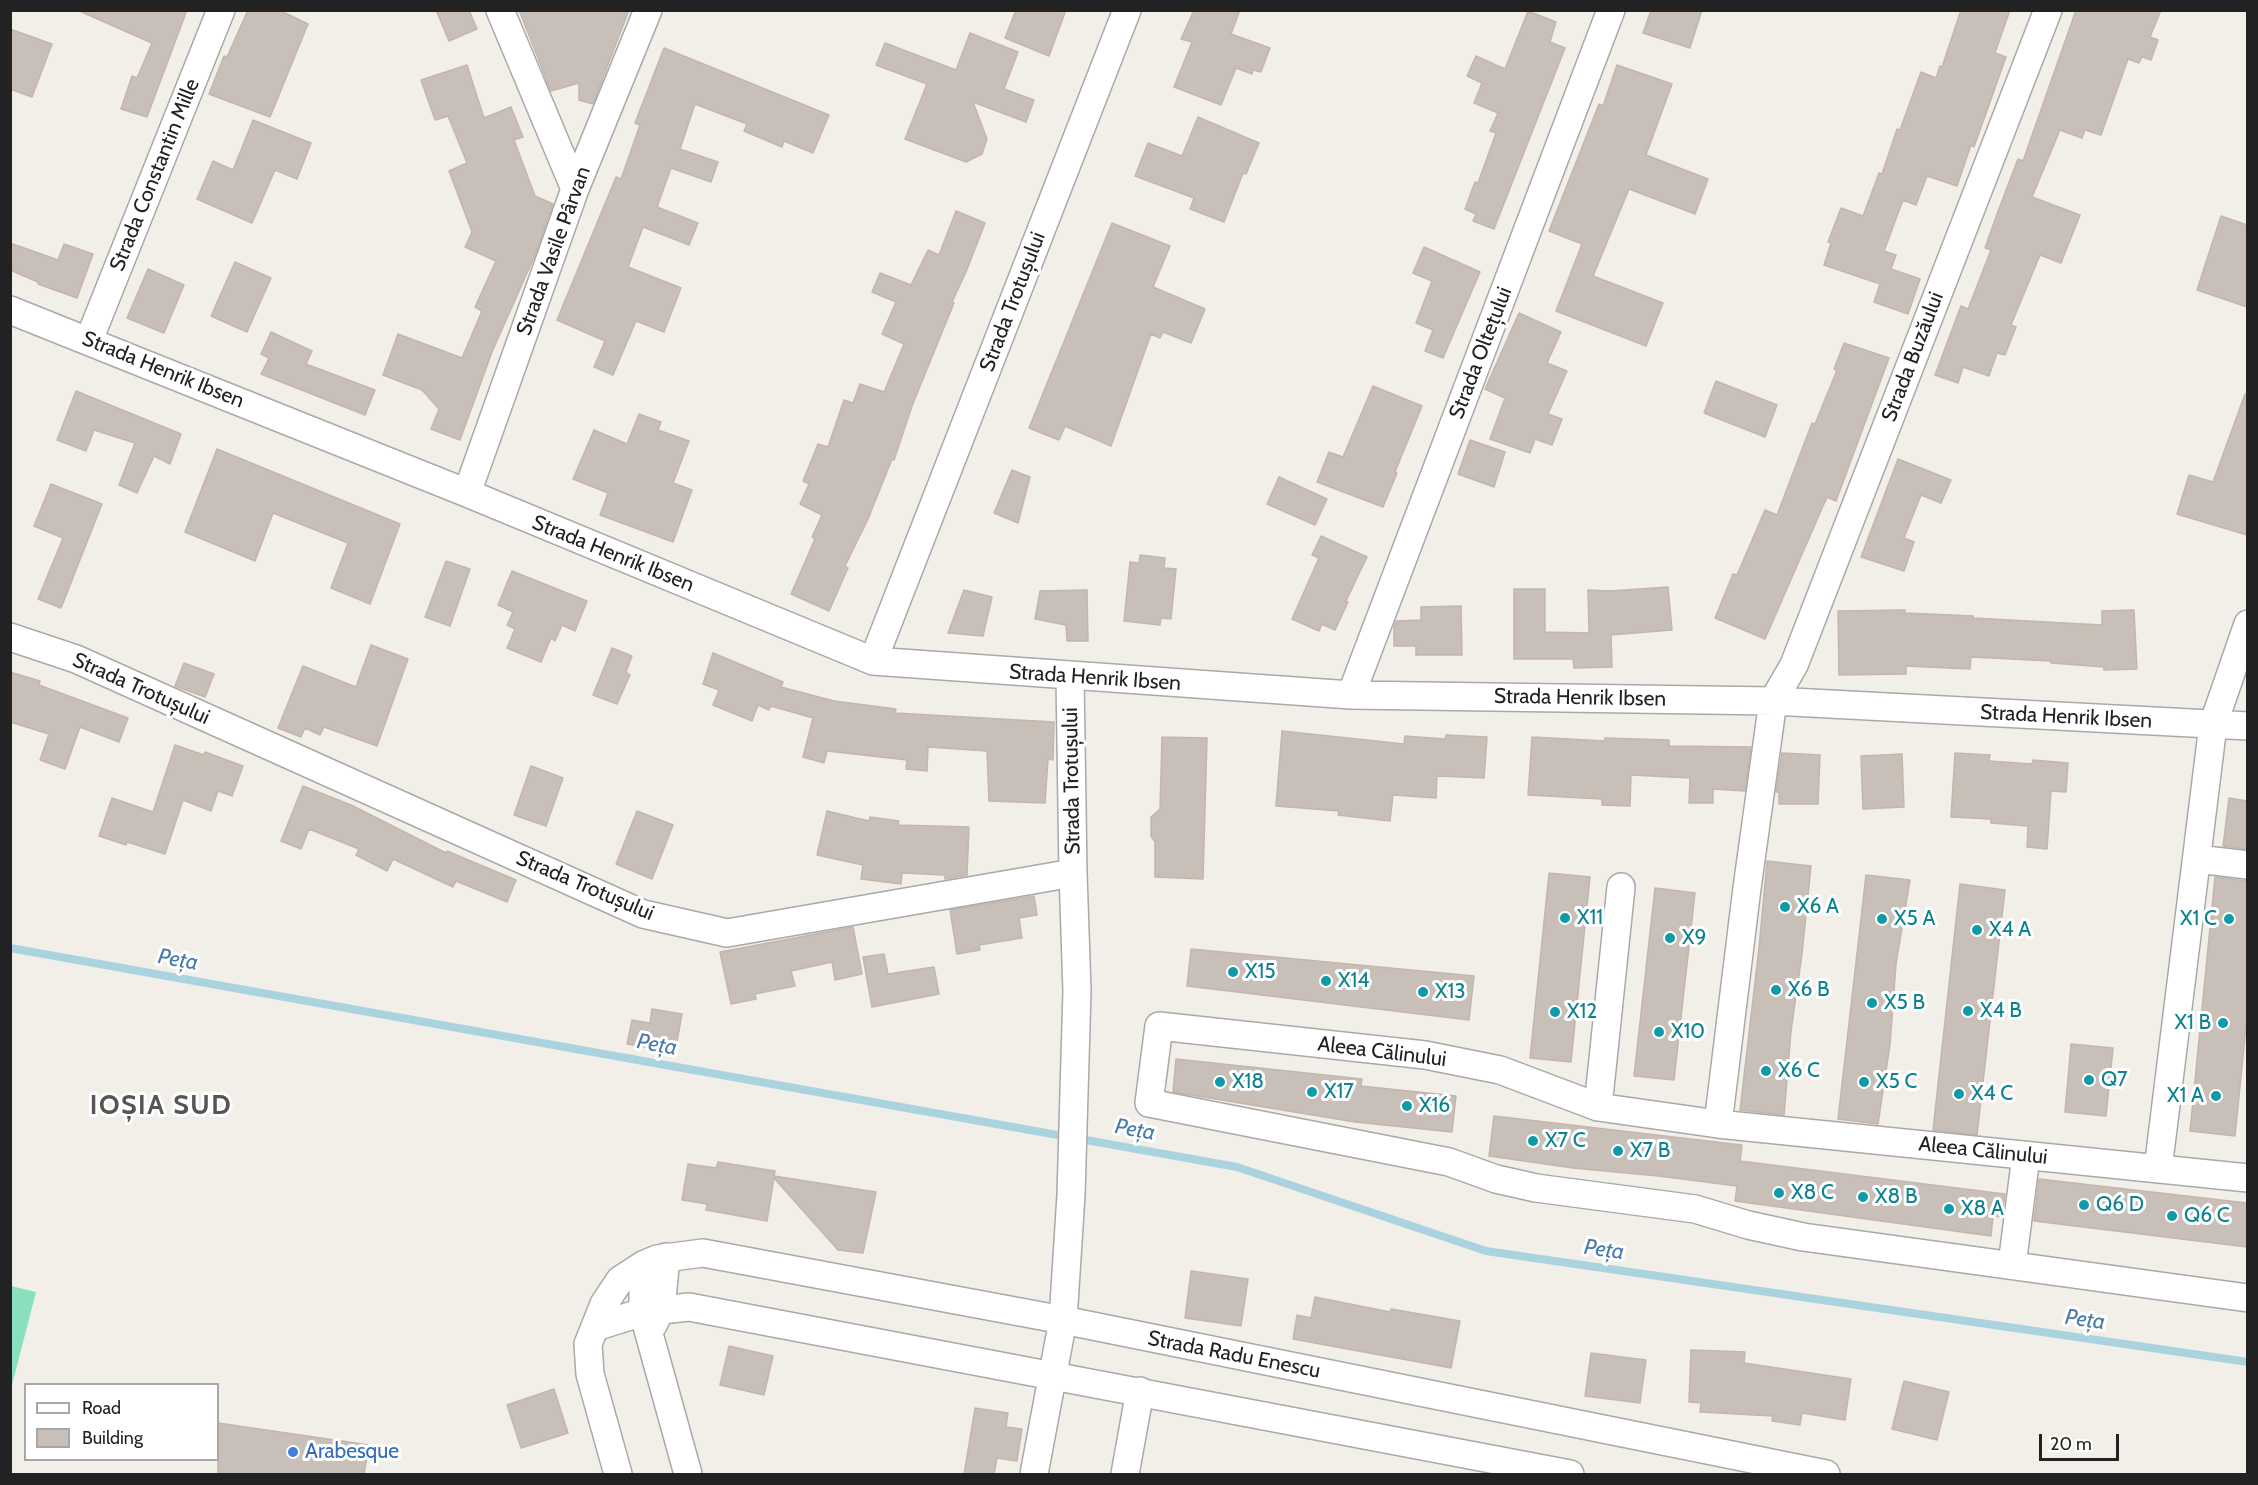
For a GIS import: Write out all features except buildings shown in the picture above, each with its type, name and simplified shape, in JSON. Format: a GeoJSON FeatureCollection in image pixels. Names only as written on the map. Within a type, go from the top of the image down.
{"type":"FeatureCollection","features":[{"type":"Feature","properties":{"kind":"street","name":"Strada Constantin Mille"},"geometry":{"type":"LineString","coordinates":[[89,340],[221,10]]}},
{"type":"Feature","properties":{"kind":"street"},"geometry":{"type":"LineString","coordinates":[[500,10],[575,189]]}},
{"type":"Feature","properties":{"kind":"street","name":"Strada Vasile Pârvan"},"geometry":{"type":"LineString","coordinates":[[467,493],[575,189],[648,10]]}},
{"type":"Feature","properties":{"kind":"street","name":"Strada Trotușului"},"geometry":{"type":"LineString","coordinates":[[873,662],[1127,10]]}},
{"type":"Feature","properties":{"kind":"street","name":"Strada Oltețului"},"geometry":{"type":"LineString","coordinates":[[1351,695],[1611,10]]}},
{"type":"Feature","properties":{"kind":"street","name":"Strada Buzăului"},"geometry":{"type":"LineString","coordinates":[[1773,701],[1794,665],[2048,10]]}},
{"type":"Feature","properties":{"kind":"street","name":"Strada Henrik Ibsen"},"geometry":{"type":"LineString","coordinates":[[10,310],[467,493],[873,662],[1351,695],[1773,701],[2247,726]]}},
{"type":"Feature","properties":{"kind":"street"},"geometry":{"type":"LineString","coordinates":[[2158,1168],[2213,725],[2247,624]]}},
{"type":"Feature","properties":{"kind":"street","name":"Strada Trotușului"},"geometry":{"type":"LineString","coordinates":[[10,637],[76,659],[643,914],[727,933],[1074,873],[1070,677]]}},
{"type":"Feature","properties":{"kind":"street"},"geometry":{"type":"LineString","coordinates":[[1718,1125],[1773,701]]}},
{"type":"Feature","properties":{"kind":"street"},"geometry":{"type":"LineString","coordinates":[[2197,859],[2247,865]]}},
{"type":"Feature","properties":{"kind":"street"},"geometry":{"type":"LineString","coordinates":[[1034,1474],[1063,1320],[1075,1094],[1077,991],[1074,873]]}},
{"type":"Feature","properties":{"kind":"street"},"geometry":{"type":"LineString","coordinates":[[1598,1107],[1622,887]]}},
{"type":"Feature","properties":{"kind":"street","name":"Aleea Călinului"},"geometry":{"type":"LineString","coordinates":[[2012,1265],[1803,1237],[1748,1225],[1695,1209],[1536,1188],[1496,1179],[1449,1162],[1149,1103],[1160,1026],[1425,1055],[1500,1070],[1598,1107],[1718,1125],[2247,1178]]}},
{"type":"Feature","properties":{"kind":"street"},"geometry":{"type":"LineString","coordinates":[[2026,1156],[2012,1265],[2247,1298]]}},
{"type":"Feature","properties":{"kind":"street","name":"Strada Radu Enescu"},"geometry":{"type":"LineString","coordinates":[[654,1261],[703,1253],[1063,1320],[1826,1474]]}},
{"type":"Feature","properties":{"kind":"street"},"geometry":{"type":"LineString","coordinates":[[654,1261],[651,1317],[688,1474]]}},
{"type":"Feature","properties":{"kind":"street"},"geometry":{"type":"LineString","coordinates":[[618,1474],[591,1374],[588,1344],[604,1304],[620,1280],[654,1261]]}},
{"type":"Feature","properties":{"kind":"street"},"geometry":{"type":"LineString","coordinates":[[595,1327],[651,1317],[689,1307],[1570,1474]]}},
{"type":"Feature","properties":{"kind":"street"},"geometry":{"type":"LineString","coordinates":[[1125,1474],[1140,1391]]}},
{"type":"Feature","properties":{"kind":"green space"},"geometry":{"type":"Polygon","coordinates":[[[10,1286],[36,1292],[11,1389],[10,1286]]]}},
{"type":"Feature","properties":{"kind":"waterway","name":"Peța"},"geometry":{"type":"LineString","coordinates":[[10,948],[1237,1167],[1486,1251],[2248,1362]]}},
{"type":"Feature","properties":{"kind":"place","name":"X6 A"},"geometry":{"type":"Point","coordinates":[1785,907]}},
{"type":"Feature","properties":{"kind":"place","name":"X11"},"geometry":{"type":"Point","coordinates":[1565,918]}},
{"type":"Feature","properties":{"kind":"place","name":"X5 A"},"geometry":{"type":"Point","coordinates":[1882,919]}},
{"type":"Feature","properties":{"kind":"place","name":"X1 C"},"geometry":{"type":"Point","coordinates":[2229,919]}},
{"type":"Feature","properties":{"kind":"place","name":"X4 A"},"geometry":{"type":"Point","coordinates":[1977,930]}},
{"type":"Feature","properties":{"kind":"place","name":"X9"},"geometry":{"type":"Point","coordinates":[1670,938]}},
{"type":"Feature","properties":{"kind":"place","name":"X15"},"geometry":{"type":"Point","coordinates":[1233,972]}},
{"type":"Feature","properties":{"kind":"place","name":"X14"},"geometry":{"type":"Point","coordinates":[1326,981]}},
{"type":"Feature","properties":{"kind":"place","name":"X6 B"},"geometry":{"type":"Point","coordinates":[1776,990]}},
{"type":"Feature","properties":{"kind":"place","name":"X13"},"geometry":{"type":"Point","coordinates":[1423,992]}},
{"type":"Feature","properties":{"kind":"place","name":"X5 B"},"geometry":{"type":"Point","coordinates":[1872,1003]}},
{"type":"Feature","properties":{"kind":"place","name":"X4 B"},"geometry":{"type":"Point","coordinates":[1968,1011]}},
{"type":"Feature","properties":{"kind":"place","name":"X12"},"geometry":{"type":"Point","coordinates":[1555,1012]}},
{"type":"Feature","properties":{"kind":"place","name":"X1 B"},"geometry":{"type":"Point","coordinates":[2223,1023]}},
{"type":"Feature","properties":{"kind":"place","name":"X10"},"geometry":{"type":"Point","coordinates":[1659,1032]}},
{"type":"Feature","properties":{"kind":"place","name":"X6 C"},"geometry":{"type":"Point","coordinates":[1766,1071]}},
{"type":"Feature","properties":{"kind":"place","name":"Q7"},"geometry":{"type":"Point","coordinates":[2089,1080]}},
{"type":"Feature","properties":{"kind":"place","name":"X18"},"geometry":{"type":"Point","coordinates":[1220,1082]}},
{"type":"Feature","properties":{"kind":"place","name":"X5 C"},"geometry":{"type":"Point","coordinates":[1864,1082]}},
{"type":"Feature","properties":{"kind":"place","name":"X17"},"geometry":{"type":"Point","coordinates":[1312,1092]}},
{"type":"Feature","properties":{"kind":"place","name":"X4 C"},"geometry":{"type":"Point","coordinates":[1959,1094]}},
{"type":"Feature","properties":{"kind":"place","name":"X1 A"},"geometry":{"type":"Point","coordinates":[2216,1096]}},
{"type":"Feature","properties":{"kind":"place","name":"X16"},"geometry":{"type":"Point","coordinates":[1407,1106]}},
{"type":"Feature","properties":{"kind":"place","name":"X7 C"},"geometry":{"type":"Point","coordinates":[1533,1141]}},
{"type":"Feature","properties":{"kind":"place","name":"X7 B"},"geometry":{"type":"Point","coordinates":[1618,1151]}},
{"type":"Feature","properties":{"kind":"place","name":"X8 C"},"geometry":{"type":"Point","coordinates":[1779,1193]}},
{"type":"Feature","properties":{"kind":"place","name":"X8 B"},"geometry":{"type":"Point","coordinates":[1863,1197]}},
{"type":"Feature","properties":{"kind":"place","name":"Q6 D"},"geometry":{"type":"Point","coordinates":[2084,1205]}},
{"type":"Feature","properties":{"kind":"place","name":"X8 A"},"geometry":{"type":"Point","coordinates":[1949,1209]}},
{"type":"Feature","properties":{"kind":"place","name":"Q6 C"},"geometry":{"type":"Point","coordinates":[2172,1216]}},
{"type":"Feature","properties":{"kind":"place","name":"Arabesque"},"geometry":{"type":"Point","coordinates":[293,1452]}},
{"type":"Feature","properties":{"kind":"district","name":"IOȘIA SUD"},"geometry":{"type":"Point","coordinates":[161,1106]}}]}
